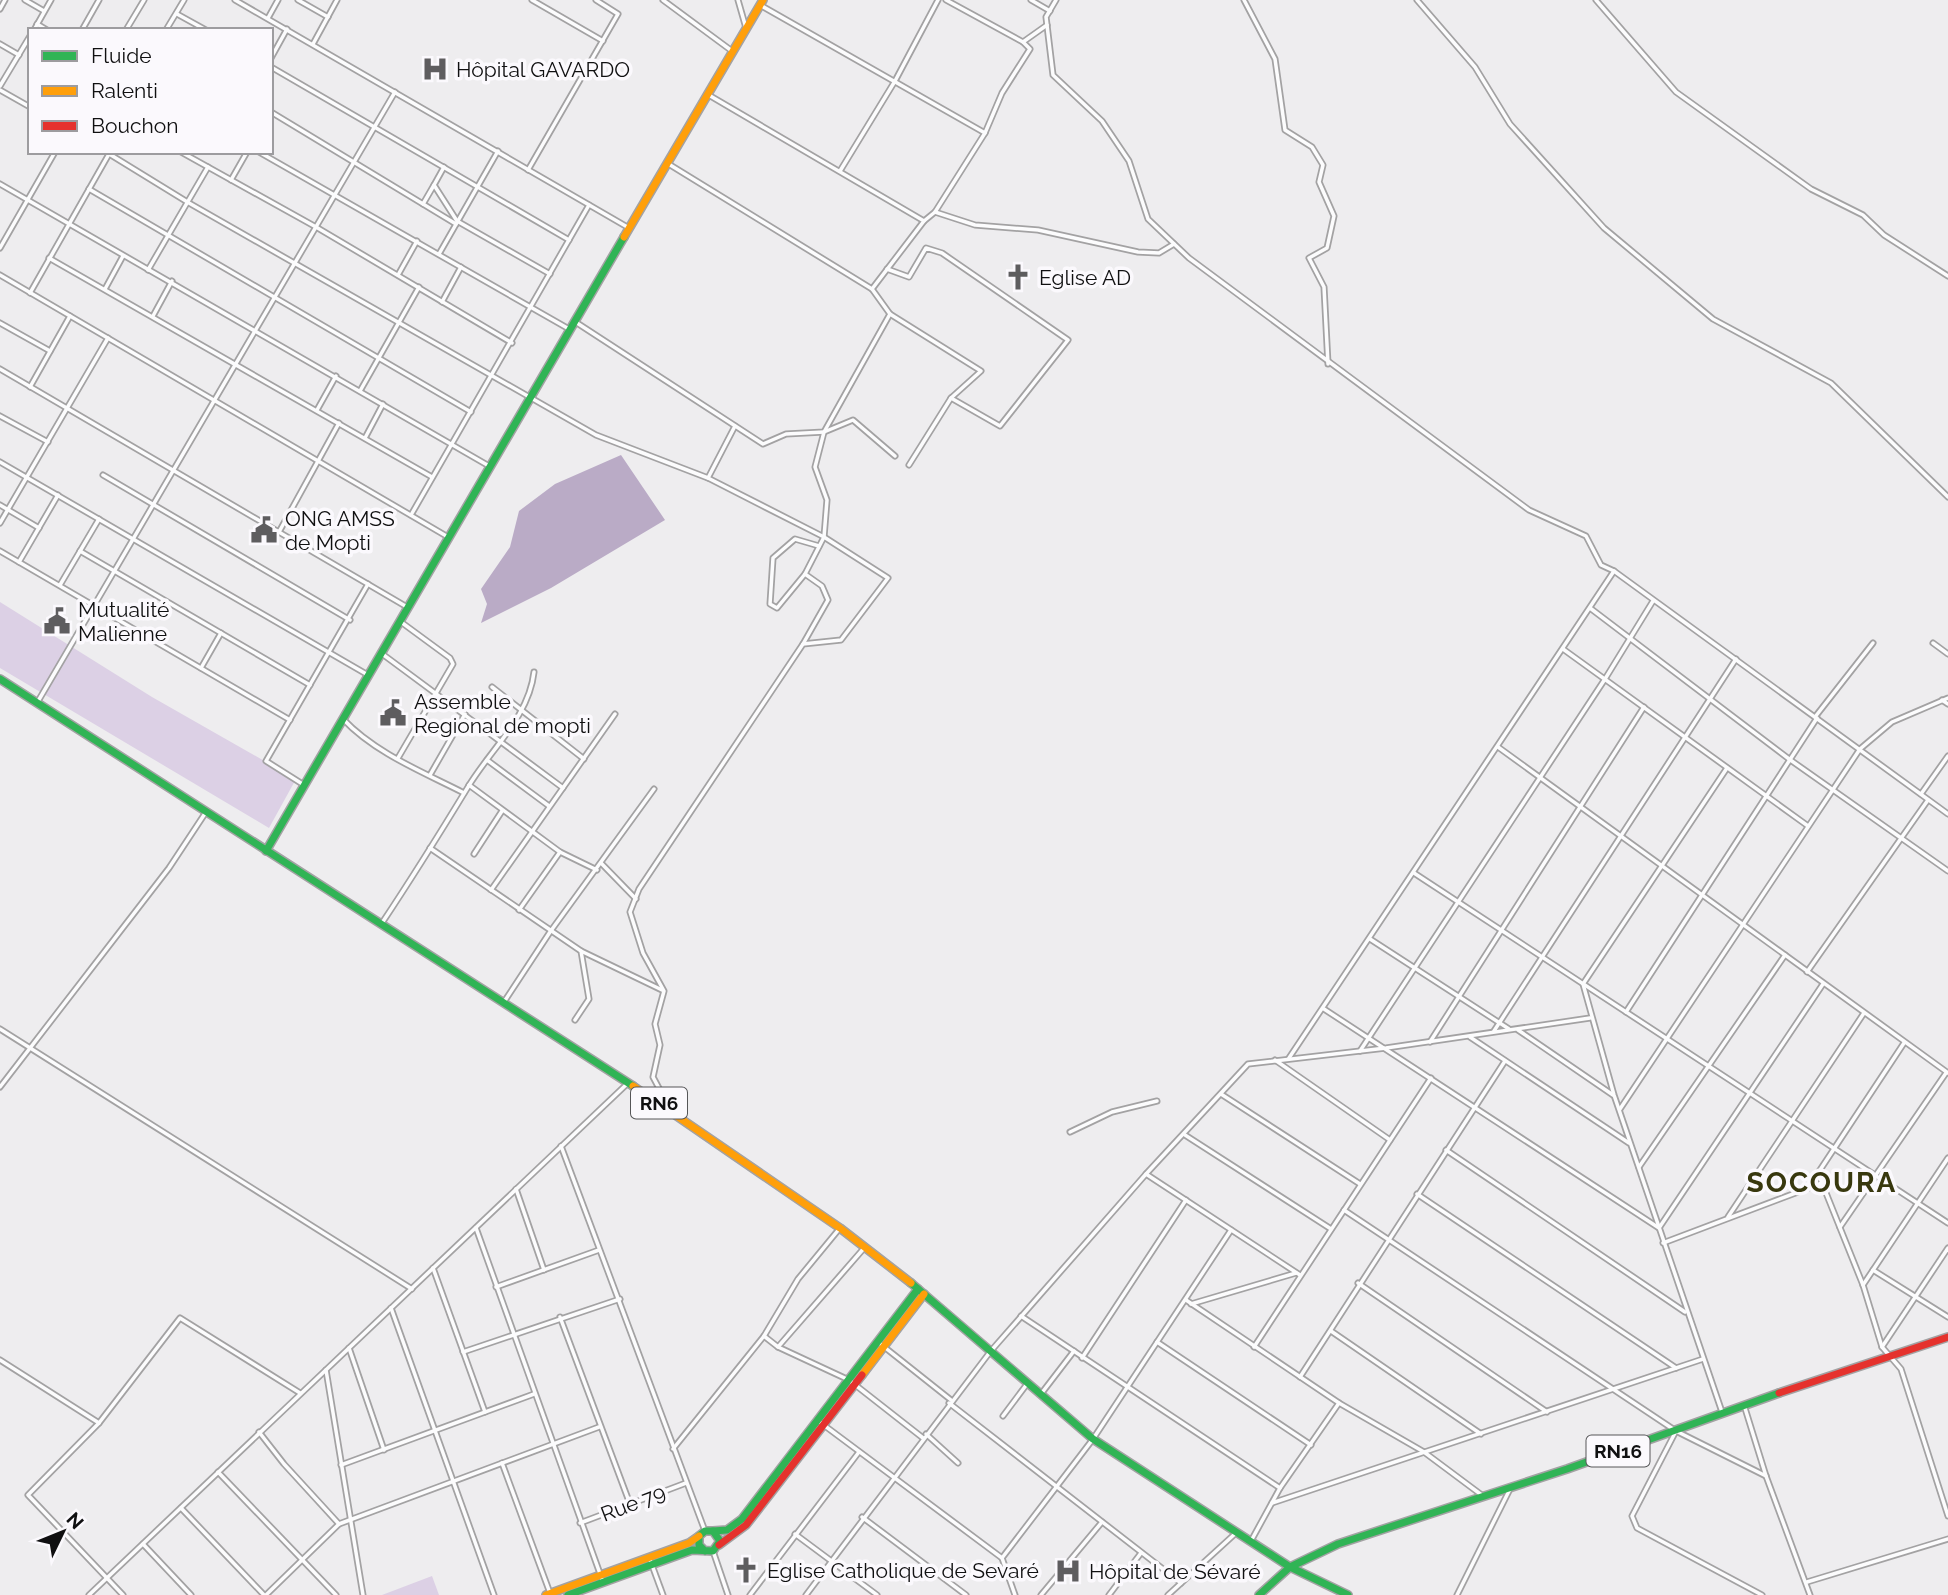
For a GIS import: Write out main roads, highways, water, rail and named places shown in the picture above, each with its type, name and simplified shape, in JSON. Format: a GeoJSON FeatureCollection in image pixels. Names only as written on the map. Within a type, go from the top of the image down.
{"type":"FeatureCollection","features":[{"type":"Feature","properties":{"kind":"main road"},"geometry":{"type":"LineString","coordinates":[[266,851],[528,397],[761,2]]}},
{"type":"Feature","properties":{"kind":"main road","name":"RN6"},"geometry":{"type":"LineString","coordinates":[[0,679],[671,1111],[841,1228],[921,1291],[1093,1439],[1290,1567]]}},
{"type":"Feature","properties":{"kind":"main road"},"geometry":{"type":"LineString","coordinates":[[549,1594],[650,1560],[689,1544],[706,1533],[727,1530],[742,1519],[921,1291]]}},
{"type":"Feature","properties":{"kind":"main road","name":"RN16"},"geometry":{"type":"LineString","coordinates":[[1290,1567],[1338,1544],[1676,1431],[1744,1405],[1948,1336]]}},
{"type":"Feature","properties":{"kind":"main road"},"geometry":{"type":"LineString","coordinates":[[650,1560],[692,1550],[712,1549],[746,1525],[820,1422]]}},
{"type":"Feature","properties":{"kind":"main road"},"geometry":{"type":"LineString","coordinates":[[706,1533],[699,1545],[712,1549]]}},
{"type":"Feature","properties":{"kind":"main road"},"geometry":{"type":"LineString","coordinates":[[706,1533],[719,1537],[712,1549]]}},
{"type":"Feature","properties":{"kind":"main road"},"geometry":{"type":"LineString","coordinates":[[1259,1595],[1290,1567],[1348,1595]]}},
{"type":"Feature","properties":{"kind":"main road"},"geometry":{"type":"LineString","coordinates":[[568,1595],[601,1578]]}},
{"type":"Feature","properties":{"kind":"place","name":"Hôpital GAVARDO"},"geometry":{"type":"Point","coordinates":[435,69]}},
{"type":"Feature","properties":{"kind":"place","name":"Eglise AD"},"geometry":{"type":"Point","coordinates":[1018,277]}},
{"type":"Feature","properties":{"kind":"place","name":"ONG AMSS de Mopti"},"geometry":{"type":"Point","coordinates":[264,530]}},
{"type":"Feature","properties":{"kind":"place","name":"Mutualité Malienne"},"geometry":{"type":"Point","coordinates":[57,621]}},
{"type":"Feature","properties":{"kind":"place","name":"Assemble Regional de mopti"},"geometry":{"type":"Point","coordinates":[393,713]}},
{"type":"Feature","properties":{"kind":"place","name":"Eglise Catholique de Sevaré"},"geometry":{"type":"Point","coordinates":[746,1570]}},
{"type":"Feature","properties":{"kind":"place","name":"Hôpital de Sévaré"},"geometry":{"type":"Point","coordinates":[1068,1571]}},
{"type":"Feature","properties":{"kind":"district","name":"SOCOURA"},"geometry":{"type":"Point","coordinates":[1822,1182]}}]}
